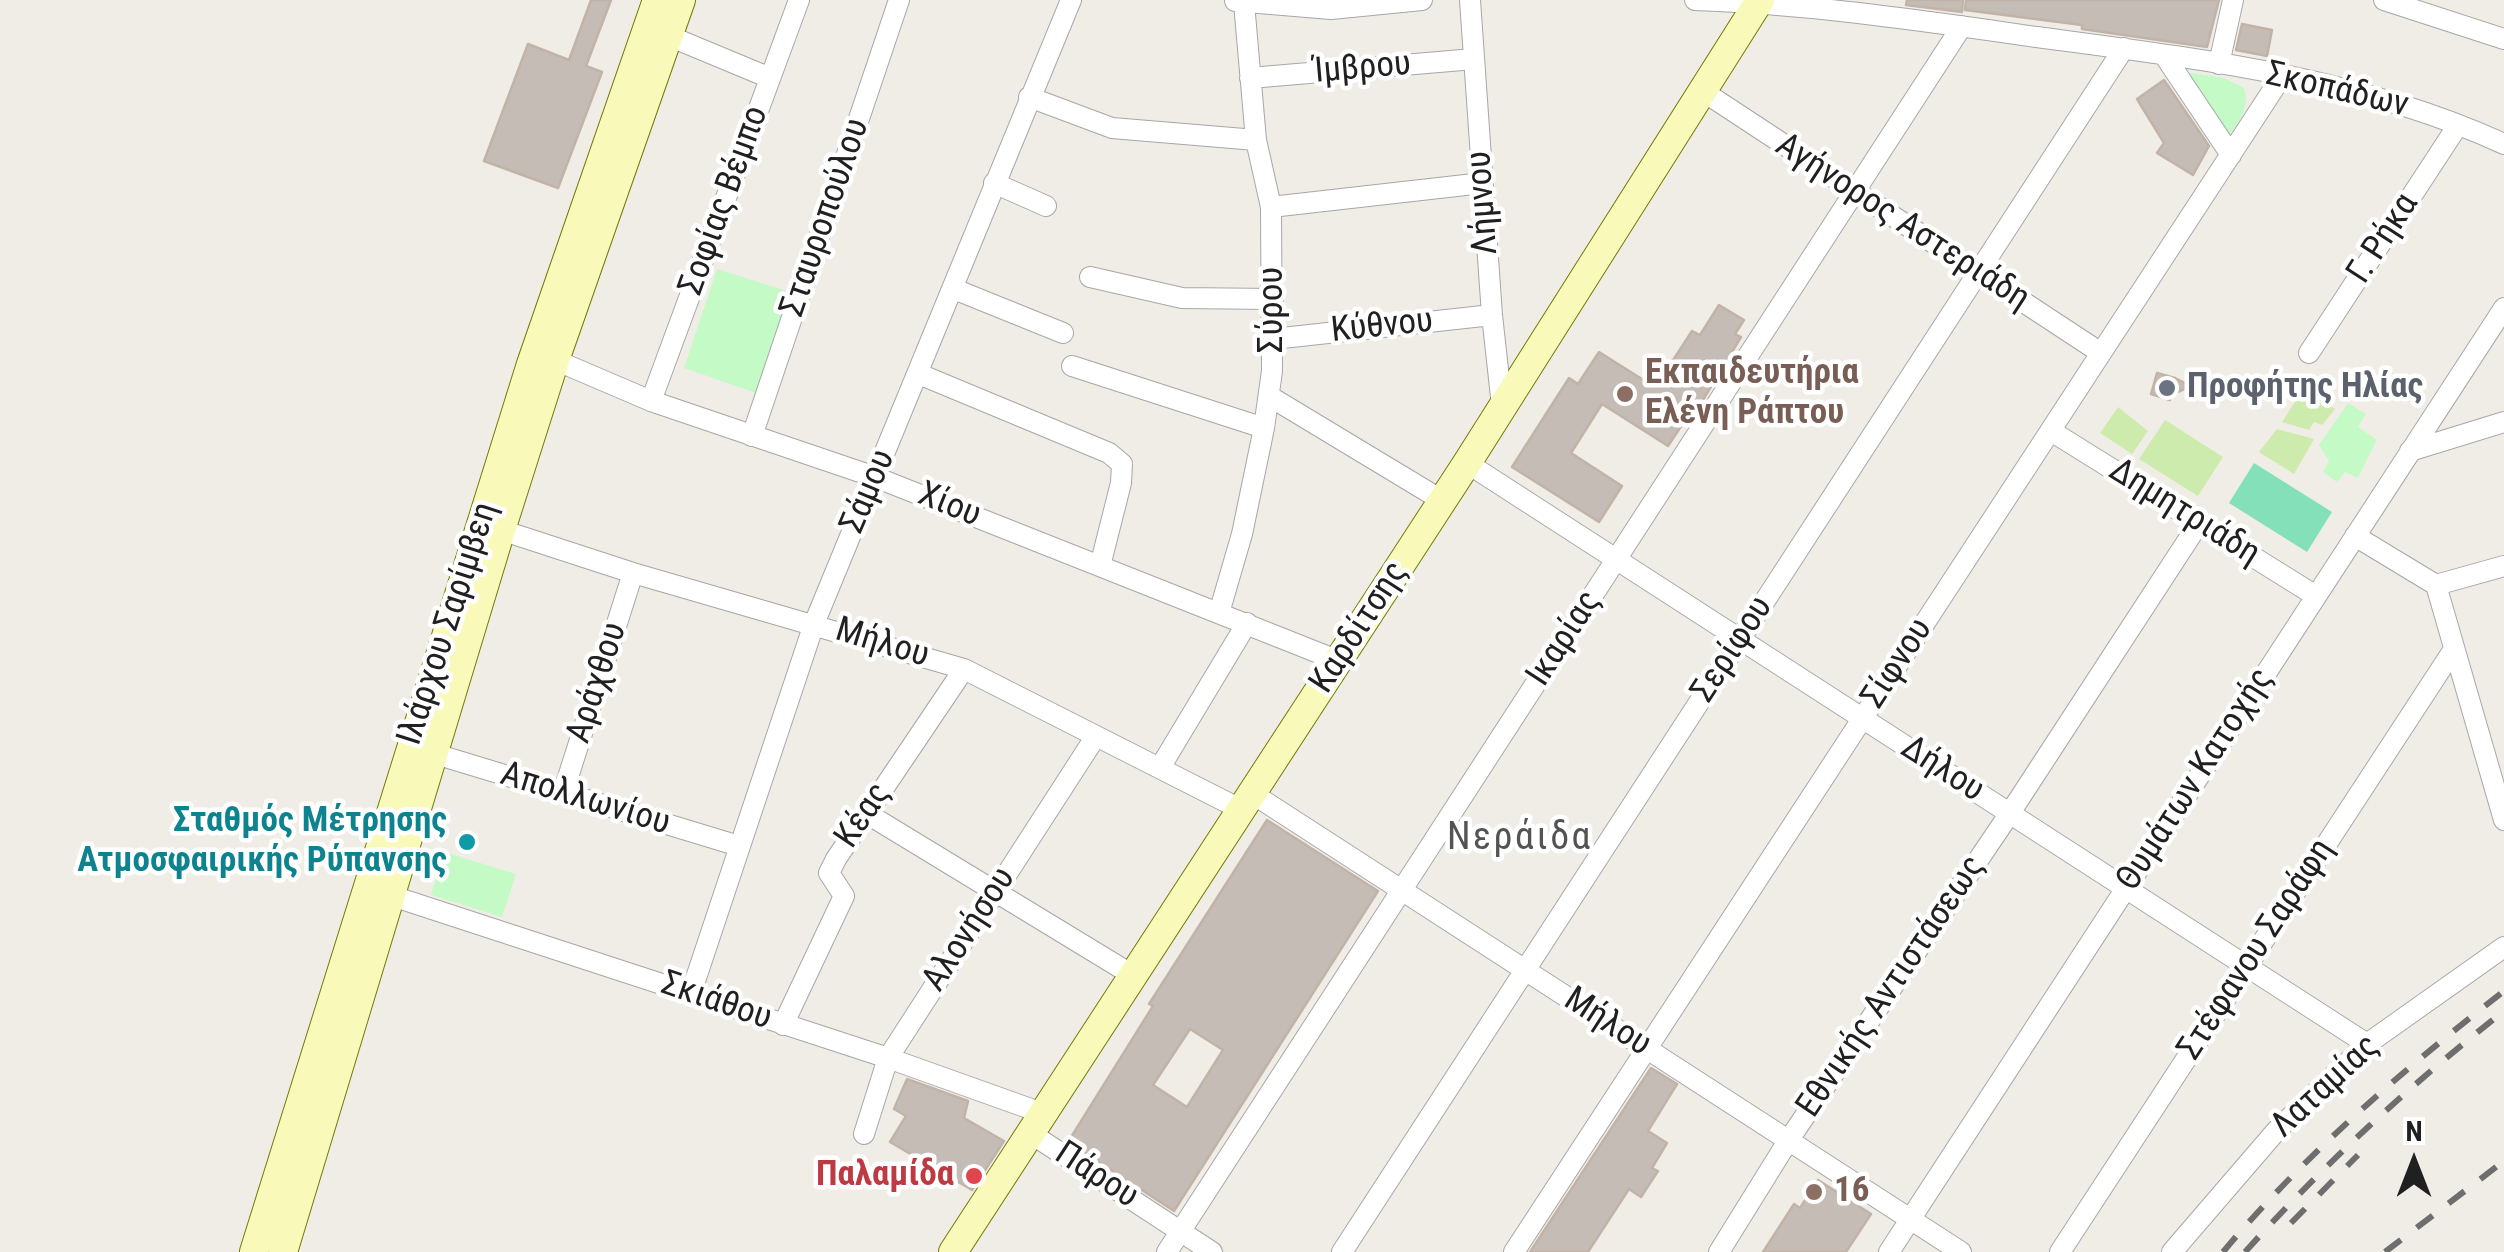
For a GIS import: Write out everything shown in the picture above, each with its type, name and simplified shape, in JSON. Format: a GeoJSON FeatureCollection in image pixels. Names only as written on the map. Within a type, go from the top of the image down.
{"type":"FeatureCollection","features":[{"type":"Feature","properties":{"kind":"main road","name":"Ιλάρχου Σαρίμβεη"},"geometry":{"type":"LineString","coordinates":[[283,1252],[377,891],[531,364],[657,0]]}},
{"type":"Feature","properties":{"kind":"main road","name":"Ιλάρχου Σαρίμβεη"},"geometry":{"type":"LineString","coordinates":[[254,1252],[377,891],[432,753],[555,360],[681,0]]}},
{"type":"Feature","properties":{"kind":"main road","name":"Καρδίτσης"},"geometry":{"type":"LineString","coordinates":[[953,1252],[1467,463],[1759,1]]}},
{"type":"Feature","properties":{"kind":"street","name":"Σοφίας Βέμπο"},"geometry":{"type":"LineString","coordinates":[[651,402],[799,0]]}},
{"type":"Feature","properties":{"kind":"street","name":"Σταυροπούλου"},"geometry":{"type":"LineString","coordinates":[[752,436],[899,0]]}},
{"type":"Feature","properties":{"kind":"street","name":"Σάμου"},"geometry":{"type":"LineString","coordinates":[[691,993],[814,624],[1071,0]]}},
{"type":"Feature","properties":{"kind":"street"},"geometry":{"type":"LineString","coordinates":[[1238,1],[1332,9],[1420,0]]}},
{"type":"Feature","properties":{"kind":"street","name":"Λήμνου"},"geometry":{"type":"LineString","coordinates":[[1470,0],[1502,406]]}},
{"type":"Feature","properties":{"kind":"street","name":"Σκοπάδων"},"geometry":{"type":"LineString","coordinates":[[1696,0],[1759,1],[2124,48],[2218,64],[2396,102],[2504,144]]}},
{"type":"Feature","properties":{"kind":"street"},"geometry":{"type":"LineString","coordinates":[[2218,64],[2233,0]]}},
{"type":"Feature","properties":{"kind":"street"},"geometry":{"type":"LineString","coordinates":[[2384,0],[2504,40]]}},
{"type":"Feature","properties":{"kind":"street","name":"Σύρου"},"geometry":{"type":"LineString","coordinates":[[1219,613],[1242,534],[1264,428],[1273,339],[1271,207],[1256,140],[1238,1]]}},
{"type":"Feature","properties":{"kind":"street","name":"Ικαρίας"},"geometry":{"type":"LineString","coordinates":[[1167,1252],[1962,26]]}},
{"type":"Feature","properties":{"kind":"street"},"geometry":{"type":"LineString","coordinates":[[669,36],[770,78]]}},
{"type":"Feature","properties":{"kind":"street","name":"Σερίφου"},"geometry":{"type":"LineString","coordinates":[[1342,1252],[2124,48]]}},
{"type":"Feature","properties":{"kind":"street"},"geometry":{"type":"LineString","coordinates":[[2164,55],[2231,155]]}},
{"type":"Feature","properties":{"kind":"street","name":"Ίμβρου"},"geometry":{"type":"LineString","coordinates":[[1250,78],[1474,59]]}},
{"type":"Feature","properties":{"kind":"street","name":"Σίφνου"},"geometry":{"type":"LineString","coordinates":[[1514,1252],[2282,76]]}},
{"type":"Feature","properties":{"kind":"street","name":"Αγήνορος Αστεριάδη"},"geometry":{"type":"LineString","coordinates":[[1704,92],[2102,354]]}},
{"type":"Feature","properties":{"kind":"street"},"geometry":{"type":"LineString","coordinates":[[1029,98],[1112,128],[1256,140]]}},
{"type":"Feature","properties":{"kind":"street","name":"Γ. Ρήκα"},"geometry":{"type":"LineString","coordinates":[[2309,353],[2458,124]]}},
{"type":"Feature","properties":{"kind":"street"},"geometry":{"type":"LineString","coordinates":[[994,183],[1046,206]]}},
{"type":"Feature","properties":{"kind":"street"},"geometry":{"type":"LineString","coordinates":[[1271,207],[1483,184]]}},
{"type":"Feature","properties":{"kind":"street"},"geometry":{"type":"LineString","coordinates":[[1090,276],[1182,298],[1274,299]]}},
{"type":"Feature","properties":{"kind":"street"},"geometry":{"type":"LineString","coordinates":[[954,289],[1063,333]]}},
{"type":"Feature","properties":{"kind":"street","name":"Θυμάτων Κατοχής"},"geometry":{"type":"LineString","coordinates":[[1889,1252],[2504,308]]}},
{"type":"Feature","properties":{"kind":"street","name":"Κύθνου"},"geometry":{"type":"LineString","coordinates":[[1273,339],[1492,315]]}},
{"type":"Feature","properties":{"kind":"street","name":"Χίου"},"geometry":{"type":"LineString","coordinates":[[555,360],[651,402],[875,477],[1339,661]]}},
{"type":"Feature","properties":{"kind":"street"},"geometry":{"type":"LineString","coordinates":[[1072,366],[1264,428]]}},
{"type":"Feature","properties":{"kind":"street"},"geometry":{"type":"LineString","coordinates":[[918,374],[1110,454],[1122,464],[1100,566]]}},
{"type":"Feature","properties":{"kind":"street"},"geometry":{"type":"LineString","coordinates":[[1269,396],[1443,500]]}},
{"type":"Feature","properties":{"kind":"street"},"geometry":{"type":"LineString","coordinates":[[2410,451],[2504,422]]}},
{"type":"Feature","properties":{"kind":"street","name":"Δημητριάδη"},"geometry":{"type":"LineString","coordinates":[[2051,431],[2316,596]]}},
{"type":"Feature","properties":{"kind":"street","name":"Δήλου"},"geometry":{"type":"LineString","coordinates":[[1467,463],[2367,1044]]}},
{"type":"Feature","properties":{"kind":"street","name":"Εθνικής Αντιστάσεως"},"geometry":{"type":"LineString","coordinates":[[1719,1252],[1788,1141],[2010,814],[2199,523]]}},
{"type":"Feature","properties":{"kind":"street","name":"Μήλου"},"geometry":{"type":"LineString","coordinates":[[501,530],[632,573],[964,669],[1096,736],[1248,802],[1402,891],[1961,1252]]}},
{"type":"Feature","properties":{"kind":"street"},"geometry":{"type":"LineString","coordinates":[[2355,536],[2436,585],[2504,820]]}},
{"type":"Feature","properties":{"kind":"street"},"geometry":{"type":"LineString","coordinates":[[2436,585],[2504,566]]}},
{"type":"Feature","properties":{"kind":"street","name":"Αράχθου"},"geometry":{"type":"LineString","coordinates":[[562,794],[632,573]]}},
{"type":"Feature","properties":{"kind":"street"},"geometry":{"type":"LineString","coordinates":[[1161,766],[1248,623]]}},
{"type":"Feature","properties":{"kind":"street","name":"Στέφανου Σαράφη"},"geometry":{"type":"LineString","coordinates":[[2060,1252],[2454,649]]}},
{"type":"Feature","properties":{"kind":"street","name":"Κέας"},"geometry":{"type":"LineString","coordinates":[[783,1025],[844,896],[829,873],[964,669]]}},
{"type":"Feature","properties":{"kind":"street","name":"Αλονήσου"},"geometry":{"type":"LineString","coordinates":[[864,1134],[888,1058],[1096,736]]}},
{"type":"Feature","properties":{"kind":"street","name":"Απολλωνίου"},"geometry":{"type":"LineString","coordinates":[[432,753],[739,846]]}},
{"type":"Feature","properties":{"kind":"street"},"geometry":{"type":"LineString","coordinates":[[866,813],[1134,976]]}},
{"type":"Feature","properties":{"kind":"street","name":"Σκιάθου"},"geometry":{"type":"LineString","coordinates":[[377,891],[888,1058],[1036,1123]]}},
{"type":"Feature","properties":{"kind":"street","name":"Λαταμίας"},"geometry":{"type":"LineString","coordinates":[[2172,1252],[2277,1130],[2367,1044],[2504,947]]}},
{"type":"Feature","properties":{"kind":"street","name":"Πάρου"},"geometry":{"type":"LineString","coordinates":[[1036,1123],[1212,1252]]}},
{"type":"Feature","properties":{"kind":"green space"},"geometry":{"type":"Polygon","coordinates":[[[2185,72],[2224,78],[2244,88],[2245,108],[2228,137],[2185,72]]]}},
{"type":"Feature","properties":{"kind":"green space"},"geometry":{"type":"Polygon","coordinates":[[[717,269],[793,293],[759,394],[684,368],[717,269]]]}},
{"type":"Feature","properties":{"kind":"green space"},"geometry":{"type":"Polygon","coordinates":[[[2304,388],[2335,409],[2322,425],[2314,422],[2309,430],[2282,422],[2304,388]]]}},
{"type":"Feature","properties":{"kind":"green space"},"geometry":{"type":"Polygon","coordinates":[[[2348,403],[2366,414],[2358,427],[2377,440],[2358,478],[2345,472],[2337,482],[2323,472],[2329,461],[2319,445],[2348,403]]]}},
{"type":"Feature","properties":{"kind":"green space"},"geometry":{"type":"Polygon","coordinates":[[[2118,407],[2148,431],[2132,454],[2100,433],[2118,407]]]}},
{"type":"Feature","properties":{"kind":"green space"},"geometry":{"type":"Polygon","coordinates":[[[2165,420],[2223,457],[2198,496],[2139,459],[2165,420]]]}},
{"type":"Feature","properties":{"kind":"green space"},"geometry":{"type":"Polygon","coordinates":[[[2277,429],[2314,439],[2294,474],[2259,452],[2277,429]]]}},
{"type":"Feature","properties":{"kind":"green space"},"geometry":{"type":"Polygon","coordinates":[[[2254,463],[2332,512],[2307,552],[2229,503],[2254,463]]]}},
{"type":"Feature","properties":{"kind":"green space"},"geometry":{"type":"Polygon","coordinates":[[[444,852],[516,874],[502,917],[431,895],[444,852]]]}},
{"type":"Feature","properties":{"kind":"building"},"geometry":{"type":"Polygon","coordinates":[[[591,0],[611,0],[586,66],[602,72],[558,188],[484,161],[528,44],[569,60],[591,0]]]}},
{"type":"Feature","properties":{"kind":"building"},"geometry":{"type":"Polygon","coordinates":[[[1907,0],[1963,0],[1962,12],[1906,5],[1907,0]]]}},
{"type":"Feature","properties":{"kind":"building"},"geometry":{"type":"Polygon","coordinates":[[[1966,0],[2219,0],[2207,47],[1965,10],[1966,0]]]}},
{"type":"Feature","properties":{"kind":"building"},"geometry":{"type":"Polygon","coordinates":[[[2242,24],[2272,30],[2267,56],[2236,50],[2242,24]]]}},
{"type":"Feature","properties":{"kind":"building"},"geometry":{"type":"Polygon","coordinates":[[[2164,80],[2209,146],[2193,175],[2157,153],[2164,143],[2137,99],[2164,80]]]}},
{"type":"Feature","properties":{"kind":"building"},"geometry":{"type":"Polygon","coordinates":[[[1719,305],[1744,320],[1735,334],[1741,337],[1695,413],[1691,411],[1668,446],[1602,404],[1571,453],[1622,486],[1599,522],[1512,467],[1569,378],[1578,384],[1599,352],[1645,381],[1654,367],[1668,368],[1692,331],[1700,335],[1719,305]]]}},
{"type":"Feature","properties":{"kind":"building","name":"Προφήτης Ηλίας"},"geometry":{"type":"Polygon","coordinates":[[[2157,373],[2191,386],[2171,395],[2170,400],[2151,394],[2157,373]]]}},
{"type":"Feature","properties":{"kind":"building"},"geometry":{"type":"Polygon","coordinates":[[[1267,820],[1378,891],[1174,1211],[1068,1142],[1153,1006],[1149,1004],[1267,820]],[[1190,1029],[1153,1085],[1187,1107],[1223,1050],[1190,1029]]]}},
{"type":"Feature","properties":{"kind":"building"},"geometry":{"type":"Polygon","coordinates":[[[1651,1068],[1677,1084],[1648,1131],[1667,1143],[1652,1168],[1658,1171],[1641,1197],[1629,1189],[1588,1252],[1530,1252],[1651,1068]]]}},
{"type":"Feature","properties":{"kind":"building"},"geometry":{"type":"Polygon","coordinates":[[[907,1079],[968,1101],[964,1118],[1004,1141],[972,1190],[890,1142],[906,1116],[894,1109],[907,1079]]]}},
{"type":"Feature","properties":{"kind":"building"},"geometry":{"type":"Polygon","coordinates":[[[1818,1180],[1871,1214],[1846,1252],[1763,1252],[1794,1204],[1800,1208],[1818,1180]]]}},
{"type":"Feature","properties":{"kind":"railway"},"geometry":{"type":"LineString","coordinates":[[2223,1252],[2287,1181],[2357,1114],[2504,991]]}},
{"type":"Feature","properties":{"kind":"railway"},"geometry":{"type":"LineString","coordinates":[[2245,1252],[2369,1126],[2504,1011]]}},
{"type":"Feature","properties":{"kind":"railway"},"geometry":{"type":"LineString","coordinates":[[2291,1223],[2358,1155]]}},
{"type":"Feature","properties":{"kind":"railway"},"geometry":{"type":"LineString","coordinates":[[2385,1252],[2504,1161]]}},
{"type":"Feature","properties":{"kind":"place","name":"Προφήτης Ηλίας"},"geometry":{"type":"Point","coordinates":[2167,388]}},
{"type":"Feature","properties":{"kind":"place","name":"Εκπαιδευτήρια Ελένη Ράπτου"},"geometry":{"type":"Point","coordinates":[1625,394]}},
{"type":"Feature","properties":{"kind":"place","name":"Σταθμός Μέτρησης Ατμοσφαιρικής Ρύπανσης"},"geometry":{"type":"Point","coordinates":[467,842]}},
{"type":"Feature","properties":{"kind":"place","name":"Παλαμίδα"},"geometry":{"type":"Point","coordinates":[974,1176]}},
{"type":"Feature","properties":{"kind":"place","name":"16"},"geometry":{"type":"Point","coordinates":[1814,1192]}},
{"type":"Feature","properties":{"kind":"district","name":"Νεράιδα"},"geometry":{"type":"Point","coordinates":[1520,839]}}]}
